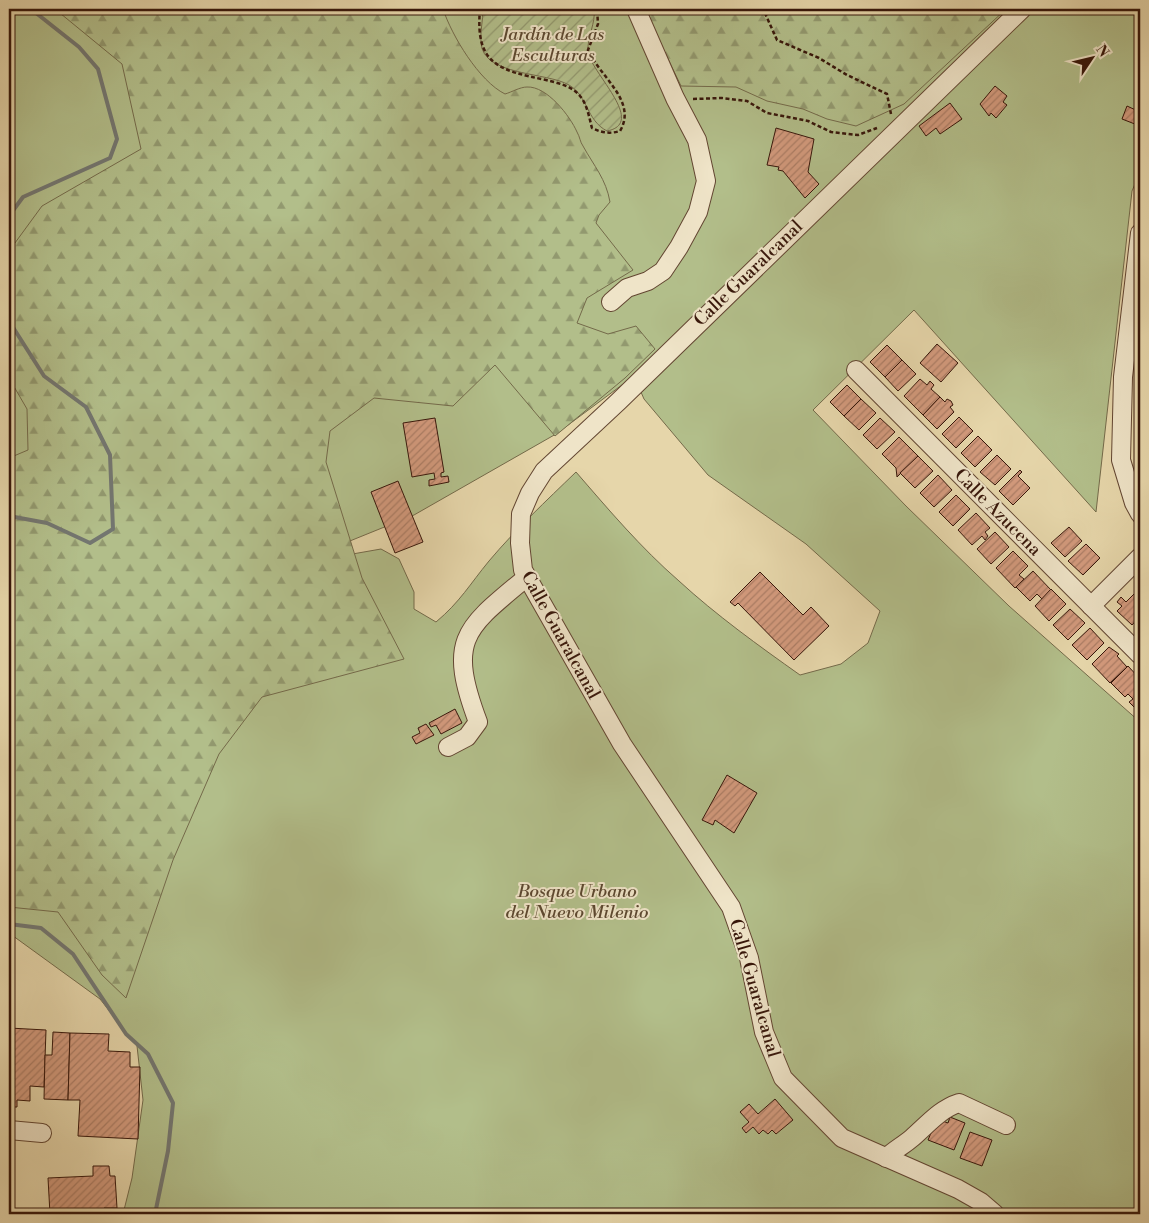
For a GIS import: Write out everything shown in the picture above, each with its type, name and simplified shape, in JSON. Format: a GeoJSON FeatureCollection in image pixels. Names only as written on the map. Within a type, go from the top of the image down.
{"type":"FeatureCollection","features":[{"type":"Feature","properties":{"kind":"street"},"geometry":{"type":"LineString","coordinates":[[611,302],[627,288],[648,281],[663,271],[679,247],[698,212],[706,181],[697,140],[675,98],[636,9]]}},
{"type":"Feature","properties":{"kind":"street","name":"Calle Guaralcanal"},"geometry":{"type":"LineString","coordinates":[[994,1214],[982,1202],[966,1193],[842,1138],[783,1078],[764,1032],[749,958],[731,907],[622,744],[523,570],[520,543],[521,514],[530,492],[544,471],[619,401],[1022,9]]}},
{"type":"Feature","properties":{"kind":"street"},"geometry":{"type":"LineString","coordinates":[[1140,233],[1123,376],[1121,460],[1134,503],[1140,514]]}},
{"type":"Feature","properties":{"kind":"street","name":"Calle Azucena"},"geometry":{"type":"LineString","coordinates":[[856,370],[1140,655]]}},
{"type":"Feature","properties":{"kind":"street"},"geometry":{"type":"LineString","coordinates":[[1092,606],[1140,557]]}},
{"type":"Feature","properties":{"kind":"street"},"geometry":{"type":"LineString","coordinates":[[448,747],[467,737],[478,722],[465,688],[462,657],[466,638],[481,615],[527,577]]}},
{"type":"Feature","properties":{"kind":"street"},"geometry":{"type":"LineString","coordinates":[[886,1158],[910,1140],[930,1120],[950,1106],[960,1103],[1006,1125]]}},
{"type":"Feature","properties":{"kind":"street"},"geometry":{"type":"LineString","coordinates":[[9,1130],[42,1133]]}},
{"type":"Feature","properties":{"kind":"path"},"geometry":{"type":"LineString","coordinates":[[480,9],[480,39],[484,52],[490,60],[509,72],[554,81],[572,89],[584,102],[592,128],[600,132],[612,133],[620,131],[626,122],[625,110],[621,99],[597,68],[588,50],[598,24],[597,9]]}},
{"type":"Feature","properties":{"kind":"path"},"geometry":{"type":"LineString","coordinates":[[760,9],[764,12],[777,40],[819,58],[846,75],[887,94],[892,114],[888,118]]}},
{"type":"Feature","properties":{"kind":"path"},"geometry":{"type":"LineString","coordinates":[[764,12],[768,9]]}},
{"type":"Feature","properties":{"kind":"path"},"geometry":{"type":"LineString","coordinates":[[675,98],[722,98],[747,101],[767,114],[808,121],[831,132],[858,135],[878,128],[883,123]]}},
{"type":"Feature","properties":{"kind":"green space","name":"Bosque Urbano del Nuevo Milenio"},"geometry":{"type":"Polygon","coordinates":[[[9,9],[1140,9],[1140,33],[1136,41],[1140,46],[1140,104],[1134,113],[1140,122],[1140,172],[1132,191],[1096,512],[914,310],[813,410],[906,506],[1009,606],[1140,722],[1140,1214],[123,1214],[132,1178],[143,1100],[137,1046],[100,999],[9,933],[9,671],[341,556],[381,549],[399,559],[414,592],[414,609],[436,622],[458,600],[489,561],[531,515],[576,472],[625,528],[693,594],[800,675],[841,664],[868,643],[880,611],[806,544],[708,475],[644,399],[634,376],[556,434],[414,515],[229,590],[9,512],[9,9]]]}},
{"type":"Feature","properties":{"kind":"green space"},"geometry":{"type":"Polygon","coordinates":[[[55,9],[443,9],[453,32],[468,57],[476,69],[495,88],[505,94],[524,87],[535,88],[557,103],[574,125],[582,144],[606,186],[610,202],[599,215],[596,223],[633,270],[587,298],[577,323],[608,334],[636,326],[655,349],[625,378],[555,436],[495,365],[453,406],[374,398],[330,431],[326,462],[362,578],[404,659],[262,697],[219,754],[173,860],[126,998],[102,975],[58,912],[9,907],[9,458],[28,450],[27,409],[9,378],[9,262],[12,247],[42,206],[141,149],[122,64],[55,9]]]}},
{"type":"Feature","properties":{"kind":"green space","name":"Jardín de Las Esculturas"},"geometry":{"type":"Polygon","coordinates":[[[483,9],[594,9],[588,51],[597,71],[619,107],[621,118],[618,126],[607,131],[600,126],[591,115],[580,95],[569,85],[518,72],[492,62],[484,54],[481,43],[483,9]]]}},
{"type":"Feature","properties":{"kind":"green space"},"geometry":{"type":"Polygon","coordinates":[[[644,9],[1006,9],[904,104],[856,126],[827,119],[803,109],[767,101],[736,87],[681,86],[644,9]]]}},
{"type":"Feature","properties":{"kind":"building"},"geometry":{"type":"Polygon","coordinates":[[[995,86],[1007,96],[1003,102],[1007,105],[996,118],[991,113],[989,116],[980,104],[995,86]]]}},
{"type":"Feature","properties":{"kind":"building"},"geometry":{"type":"Polygon","coordinates":[[[950,103],[962,119],[940,134],[936,128],[926,136],[919,126],[950,103]]]}},
{"type":"Feature","properties":{"kind":"building"},"geometry":{"type":"Polygon","coordinates":[[[1127,106],[1140,112],[1140,126],[1122,119],[1127,106]]]}},
{"type":"Feature","properties":{"kind":"building"},"geometry":{"type":"Polygon","coordinates":[[[776,128],[814,139],[808,172],[819,184],[805,198],[783,171],[778,170],[779,167],[767,165],[776,128]]]}},
{"type":"Feature","properties":{"kind":"building"},"geometry":{"type":"Polygon","coordinates":[[[937,344],[958,363],[941,382],[920,363],[937,344]]]}},
{"type":"Feature","properties":{"kind":"building"},"geometry":{"type":"Polygon","coordinates":[[[887,345],[902,360],[885,377],[870,362],[887,345]]]}},
{"type":"Feature","properties":{"kind":"building"},"geometry":{"type":"Polygon","coordinates":[[[902,360],[916,374],[898,391],[885,377],[902,360]]]}},
{"type":"Feature","properties":{"kind":"building"},"geometry":{"type":"Polygon","coordinates":[[[920,379],[927,385],[930,381],[934,385],[931,389],[940,397],[923,415],[904,396],[920,379]]]}},
{"type":"Feature","properties":{"kind":"building"},"geometry":{"type":"Polygon","coordinates":[[[847,385],[861,399],[844,416],[830,402],[847,385]]]}},
{"type":"Feature","properties":{"kind":"building"},"geometry":{"type":"Polygon","coordinates":[[[940,397],[945,402],[947,399],[951,401],[953,405],[950,407],[954,412],[937,429],[923,415],[940,397]]]}},
{"type":"Feature","properties":{"kind":"building"},"geometry":{"type":"Polygon","coordinates":[[[861,399],[876,413],[859,430],[844,416],[861,399]]]}},
{"type":"Feature","properties":{"kind":"building"},"geometry":{"type":"Polygon","coordinates":[[[959,417],[973,431],[956,448],[942,434],[959,417]]]}},
{"type":"Feature","properties":{"kind":"building"},"geometry":{"type":"Polygon","coordinates":[[[435,418],[444,472],[441,473],[441,477],[448,476],[449,482],[429,486],[429,480],[435,479],[434,473],[412,477],[403,423],[435,418]]]}},
{"type":"Feature","properties":{"kind":"building"},"geometry":{"type":"Polygon","coordinates":[[[880,418],[895,432],[877,449],[863,435],[880,418]]]}},
{"type":"Feature","properties":{"kind":"building"},"geometry":{"type":"Polygon","coordinates":[[[978,436],[992,450],[975,467],[961,453],[978,436]]]}},
{"type":"Feature","properties":{"kind":"building"},"geometry":{"type":"Polygon","coordinates":[[[899,437],[918,456],[897,477],[896,468],[882,454],[899,437]]]}},
{"type":"Feature","properties":{"kind":"building"},"geometry":{"type":"Polygon","coordinates":[[[997,455],[1011,469],[995,485],[980,472],[997,455]]]}},
{"type":"Feature","properties":{"kind":"building"},"geometry":{"type":"Polygon","coordinates":[[[918,456],[933,471],[915,488],[900,473],[918,456]]]}},
{"type":"Feature","properties":{"kind":"building"},"geometry":{"type":"Polygon","coordinates":[[[1020,470],[1022,472],[1018,476],[1030,488],[1013,505],[999,491],[1020,470]]]}},
{"type":"Feature","properties":{"kind":"building"},"geometry":{"type":"Polygon","coordinates":[[[938,475],[952,490],[934,507],[920,493],[938,475]]]}},
{"type":"Feature","properties":{"kind":"building"},"geometry":{"type":"Polygon","coordinates":[[[398,481],[423,542],[395,553],[371,492],[398,481]]]}},
{"type":"Feature","properties":{"kind":"building"},"geometry":{"type":"Polygon","coordinates":[[[956,495],[970,509],[953,526],[939,512],[956,495]]]}},
{"type":"Feature","properties":{"kind":"building"},"geometry":{"type":"Polygon","coordinates":[[[976,513],[990,528],[985,532],[988,536],[985,540],[982,536],[972,545],[958,530],[976,513]]]}},
{"type":"Feature","properties":{"kind":"building"},"geometry":{"type":"Polygon","coordinates":[[[1069,527],[1082,541],[1065,557],[1051,543],[1069,527]]]}},
{"type":"Feature","properties":{"kind":"building"},"geometry":{"type":"Polygon","coordinates":[[[995,532],[1009,547],[991,564],[977,549],[995,532]]]}},
{"type":"Feature","properties":{"kind":"building"},"geometry":{"type":"Polygon","coordinates":[[[1086,544],[1100,558],[1083,575],[1068,561],[1086,544]]]}},
{"type":"Feature","properties":{"kind":"building"},"geometry":{"type":"Polygon","coordinates":[[[1013,551],[1028,566],[1019,575],[1024,579],[1015,588],[996,568],[1013,551]]]}},
{"type":"Feature","properties":{"kind":"building"},"geometry":{"type":"Polygon","coordinates":[[[1033,571],[1051,590],[1042,599],[1037,594],[1030,601],[1016,587],[1033,571]]]}},
{"type":"Feature","properties":{"kind":"building"},"geometry":{"type":"Polygon","coordinates":[[[760,572],[803,615],[811,607],[829,626],[794,660],[738,603],[735,606],[730,602],[760,572]]]}},
{"type":"Feature","properties":{"kind":"building"},"geometry":{"type":"Polygon","coordinates":[[[1051,589],[1066,604],[1049,621],[1035,606],[1051,589]]]}},
{"type":"Feature","properties":{"kind":"building"},"geometry":{"type":"Polygon","coordinates":[[[1135,593],[1140,599],[1140,616],[1132,625],[1117,611],[1122,606],[1117,602],[1121,597],[1126,602],[1135,593]]]}},
{"type":"Feature","properties":{"kind":"building"},"geometry":{"type":"Polygon","coordinates":[[[1070,609],[1085,623],[1068,640],[1053,625],[1070,609]]]}},
{"type":"Feature","properties":{"kind":"building"},"geometry":{"type":"Polygon","coordinates":[[[1090,628],[1104,643],[1087,660],[1072,645],[1090,628]]]}},
{"type":"Feature","properties":{"kind":"building"},"geometry":{"type":"Polygon","coordinates":[[[1109,647],[1119,654],[1117,656],[1127,667],[1110,683],[1092,664],[1109,647]]]}},
{"type":"Feature","properties":{"kind":"building"},"geometry":{"type":"Polygon","coordinates":[[[1128,666],[1140,679],[1140,713],[1129,702],[1133,699],[1128,694],[1125,697],[1111,683],[1128,666]]]}},
{"type":"Feature","properties":{"kind":"building"},"geometry":{"type":"Polygon","coordinates":[[[455,709],[462,723],[441,734],[436,725],[431,727],[429,723],[455,709]]]}},
{"type":"Feature","properties":{"kind":"building"},"geometry":{"type":"Polygon","coordinates":[[[426,724],[434,735],[416,744],[412,737],[420,733],[418,728],[426,724]]]}},
{"type":"Feature","properties":{"kind":"building"},"geometry":{"type":"Polygon","coordinates":[[[727,775],[757,793],[734,833],[715,820],[713,825],[702,820],[727,775]]]}},
{"type":"Feature","properties":{"kind":"building"},"geometry":{"type":"Polygon","coordinates":[[[9,1028],[46,1030],[44,1087],[30,1086],[30,1101],[17,1100],[17,1107],[9,1107],[9,1028]]]}},
{"type":"Feature","properties":{"kind":"building"},"geometry":{"type":"Polygon","coordinates":[[[53,1032],[70,1033],[68,1100],[44,1099],[45,1055],[52,1055],[53,1032]]]}},
{"type":"Feature","properties":{"kind":"building"},"geometry":{"type":"Polygon","coordinates":[[[70,1033],[109,1034],[108,1051],[130,1052],[130,1067],[140,1067],[138,1139],[78,1136],[80,1100],[68,1100],[70,1033]]]}},
{"type":"Feature","properties":{"kind":"building"},"geometry":{"type":"Polygon","coordinates":[[[775,1099],[793,1120],[776,1134],[772,1130],[768,1134],[763,1130],[759,1134],[753,1127],[746,1133],[742,1128],[749,1122],[740,1112],[749,1104],[758,1114],[775,1099]]]}},
{"type":"Feature","properties":{"kind":"building"},"geometry":{"type":"Polygon","coordinates":[[[950,1117],[965,1123],[954,1150],[928,1140],[937,1119],[948,1123],[950,1117]]]}},
{"type":"Feature","properties":{"kind":"building"},"geometry":{"type":"Polygon","coordinates":[[[970,1132],[992,1140],[982,1166],[960,1158],[970,1132]]]}},
{"type":"Feature","properties":{"kind":"building"},"geometry":{"type":"Polygon","coordinates":[[[93,1166],[109,1166],[110,1176],[115,1176],[117,1208],[104,1208],[104,1214],[50,1214],[48,1178],[93,1176],[93,1166]]]}},
{"type":"Feature","properties":{"kind":"waterway"},"geometry":{"type":"LineString","coordinates":[[9,216],[23,197],[110,158],[117,139],[98,69],[79,47],[31,9]]}},
{"type":"Feature","properties":{"kind":"waterway"},"geometry":{"type":"LineString","coordinates":[[9,321],[44,376],[86,407],[110,455],[113,529],[90,543],[47,523],[9,516]]}},
{"type":"Feature","properties":{"kind":"waterway"},"geometry":{"type":"LineString","coordinates":[[9,924],[41,928],[73,954],[126,1034],[148,1054],[173,1103],[168,1151],[155,1214]]}}]}
